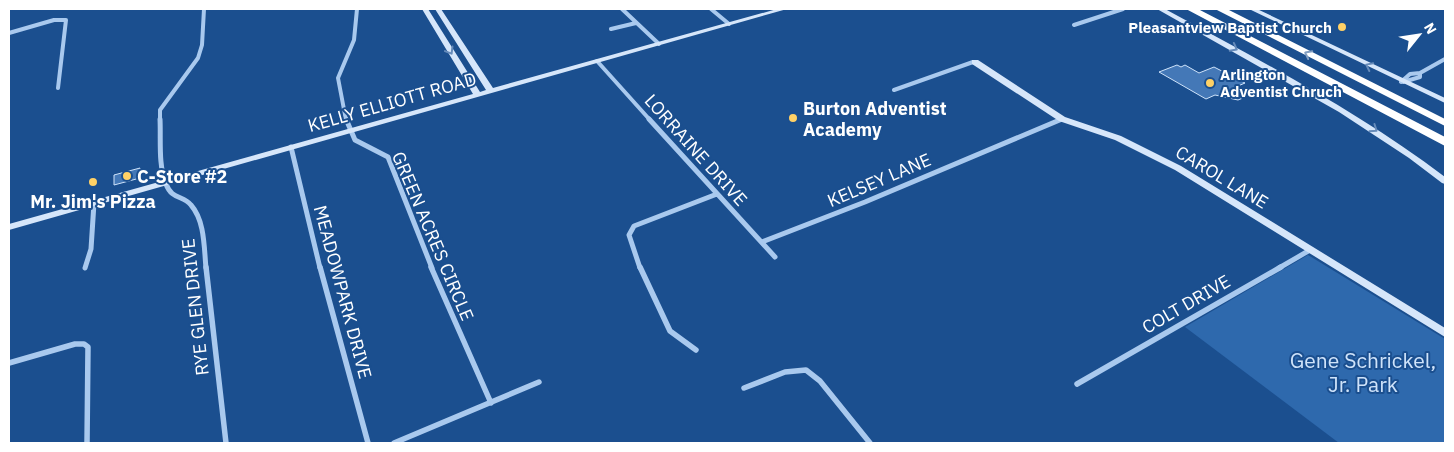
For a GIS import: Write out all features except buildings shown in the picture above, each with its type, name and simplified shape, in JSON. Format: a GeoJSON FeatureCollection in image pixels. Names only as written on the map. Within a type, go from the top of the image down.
{"type":"FeatureCollection","features":[{"type":"Feature","properties":{"kind":"highway"},"geometry":{"type":"LineString","coordinates":[[1191,9],[1445,142]]}},
{"type":"Feature","properties":{"kind":"highway"},"geometry":{"type":"LineString","coordinates":[[1220,9],[1445,123]]}},
{"type":"Feature","properties":{"kind":"street"},"geometry":{"type":"LineString","coordinates":[[165,182],[161,156],[160,110],[198,58],[202,45],[204,9]]}},
{"type":"Feature","properties":{"kind":"street"},"geometry":{"type":"LineString","coordinates":[[350,131],[338,78],[352,49],[357,31],[357,9]]}},
{"type":"Feature","properties":{"kind":"street"},"geometry":{"type":"LineString","coordinates":[[425,9],[478,95]]}},
{"type":"Feature","properties":{"kind":"street"},"geometry":{"type":"LineString","coordinates":[[438,9],[491,91]]}},
{"type":"Feature","properties":{"kind":"street"},"geometry":{"type":"LineString","coordinates":[[622,9],[658,44]]}},
{"type":"Feature","properties":{"kind":"street"},"geometry":{"type":"LineString","coordinates":[[711,9],[729,24]]}},
{"type":"Feature","properties":{"kind":"street","name":"KELLY ELLIOTT ROAD"},"geometry":{"type":"LineString","coordinates":[[9,227],[784,9]]}},
{"type":"Feature","properties":{"kind":"street"},"geometry":{"type":"LineString","coordinates":[[1074,25],[1123,9]]}},
{"type":"Feature","properties":{"kind":"street"},"geometry":{"type":"LineString","coordinates":[[1160,9],[1337,105],[1421,162],[1445,181]]}},
{"type":"Feature","properties":{"kind":"street"},"geometry":{"type":"LineString","coordinates":[[1252,9],[1445,101]]}},
{"type":"Feature","properties":{"kind":"street"},"geometry":{"type":"LineString","coordinates":[[9,33],[64,19],[67,25],[58,88]]}},
{"type":"Feature","properties":{"kind":"street"},"geometry":{"type":"LineString","coordinates":[[611,29],[636,23]]}},
{"type":"Feature","properties":{"kind":"street"},"geometry":{"type":"LineString","coordinates":[[1402,82],[1408,75],[1420,73],[1445,59]]}},
{"type":"Feature","properties":{"kind":"street","name":"LORRAINE DRIVE"},"geometry":{"type":"LineString","coordinates":[[597,61],[775,257]]}},
{"type":"Feature","properties":{"kind":"street"},"geometry":{"type":"LineString","coordinates":[[894,90],[974,62]]}},
{"type":"Feature","properties":{"kind":"street","name":"CAROL LANE"},"geometry":{"type":"LineString","coordinates":[[974,62],[1062,119],[1118,138],[1178,168],[1445,333]]}},
{"type":"Feature","properties":{"kind":"street"},"geometry":{"type":"LineString","coordinates":[[1402,82],[1416,79],[1420,76],[1420,73]]}},
{"type":"Feature","properties":{"kind":"street"},"geometry":{"type":"LineString","coordinates":[[1408,75],[1416,79]]}},
{"type":"Feature","properties":{"kind":"street"},"geometry":{"type":"LineString","coordinates":[[450,103],[465,92],[470,83]]}},
{"type":"Feature","properties":{"kind":"street"},"geometry":{"type":"LineString","coordinates":[[486,83],[497,85],[515,84]]}},
{"type":"Feature","properties":{"kind":"street","name":"KELSEY LANE"},"geometry":{"type":"LineString","coordinates":[[762,242],[865,202],[1062,119]]}},
{"type":"Feature","properties":{"kind":"street","name":"GREEN ACRES CIRCLE"},"geometry":{"type":"LineString","coordinates":[[350,131],[354,140],[360,144],[381,150],[388,157],[445,301],[491,403]]}},
{"type":"Feature","properties":{"kind":"street","name":"MEADOWPARK DRIVE"},"geometry":{"type":"LineString","coordinates":[[291,147],[328,300],[368,443]]}},
{"type":"Feature","properties":{"kind":"street","name":"RYE GLEN DRIVE"},"geometry":{"type":"LineString","coordinates":[[165,182],[171,194],[191,204],[201,223],[226,443]]}},
{"type":"Feature","properties":{"kind":"street"},"geometry":{"type":"LineString","coordinates":[[696,350],[670,331],[635,257],[629,235],[634,226],[717,194]]}},
{"type":"Feature","properties":{"kind":"street"},"geometry":{"type":"LineString","coordinates":[[85,268],[91,249],[94,203]]}},
{"type":"Feature","properties":{"kind":"street","name":"COLT DRIVE"},"geometry":{"type":"LineString","coordinates":[[1077,384],[1310,250]]}},
{"type":"Feature","properties":{"kind":"street"},"geometry":{"type":"LineString","coordinates":[[9,363],[76,344],[84,344],[88,347],[87,443]]}},
{"type":"Feature","properties":{"kind":"street"},"geometry":{"type":"LineString","coordinates":[[744,388],[785,372],[806,370],[820,381],[870,443]]}},
{"type":"Feature","properties":{"kind":"street"},"geometry":{"type":"LineString","coordinates":[[394,443],[539,382]]}},
{"type":"Feature","properties":{"kind":"green space","name":"Gene Schrickel, Jr. Park"},"geometry":{"type":"Polygon","coordinates":[[[1308,255],[1445,339],[1445,443],[1339,443],[1185,327],[1308,255]]]}},
{"type":"Feature","properties":{"kind":"place","name":"Pleasantview Baptist Church"},"geometry":{"type":"Point","coordinates":[1342,27]}},
{"type":"Feature","properties":{"kind":"place","name":"Arlington Adventist Chruch"},"geometry":{"type":"Point","coordinates":[1210,83]}},
{"type":"Feature","properties":{"kind":"place","name":"Burton Adventist Academy"},"geometry":{"type":"Point","coordinates":[793,118]}},
{"type":"Feature","properties":{"kind":"place","name":"C-Store #2"},"geometry":{"type":"Point","coordinates":[127,176]}},
{"type":"Feature","properties":{"kind":"place","name":"Mr. Jim's Pizza"},"geometry":{"type":"Point","coordinates":[93,182]}}]}
